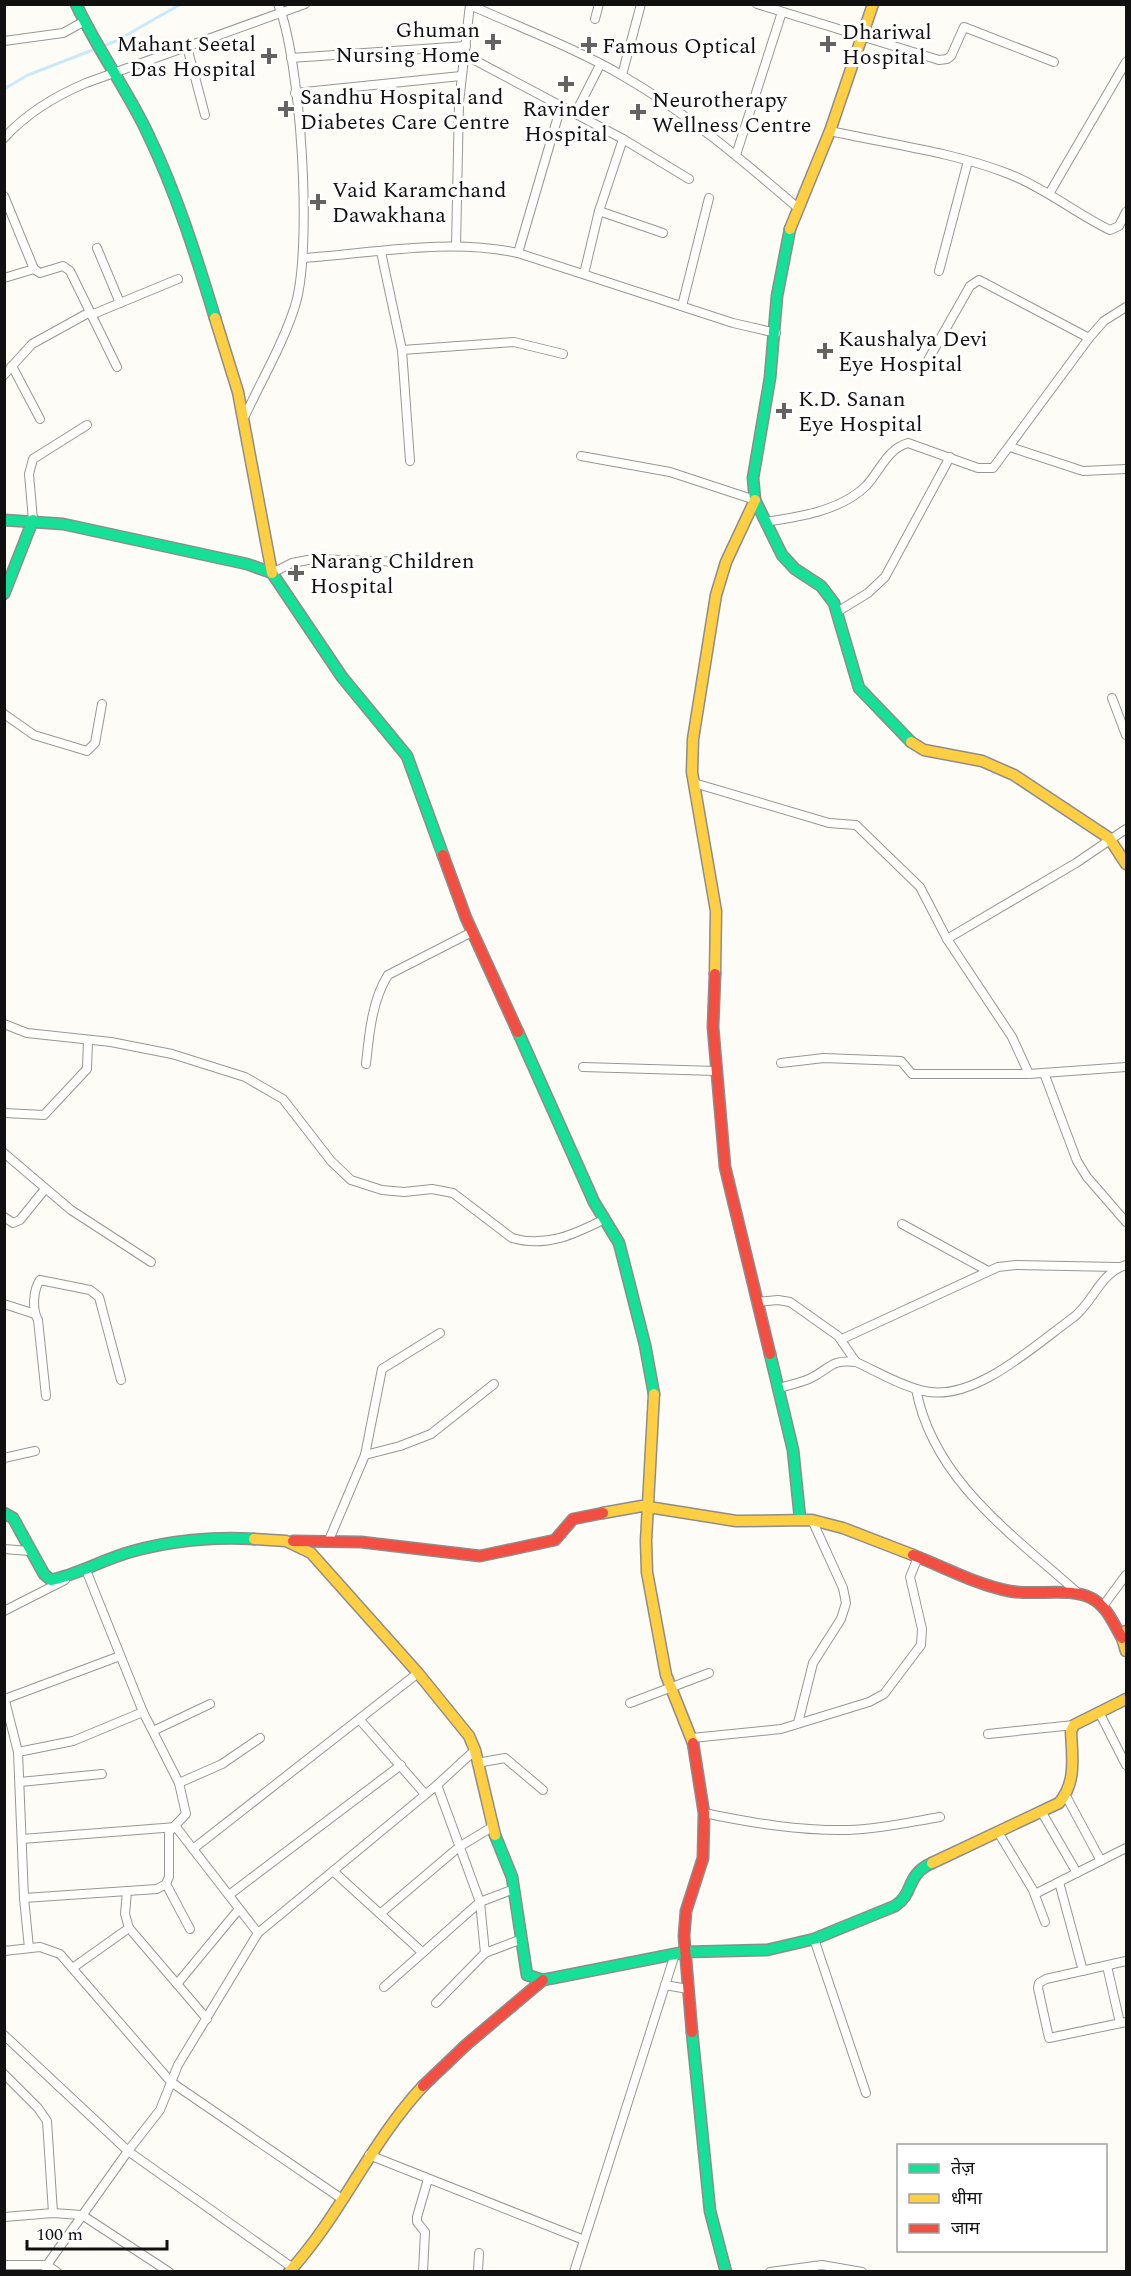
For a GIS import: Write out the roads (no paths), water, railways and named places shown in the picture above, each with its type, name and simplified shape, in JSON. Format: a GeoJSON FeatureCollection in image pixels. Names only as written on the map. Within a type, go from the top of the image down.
{"type":"FeatureCollection","features":[{"type":"Feature","properties":{"kind":"street"},"geometry":{"type":"LineString","coordinates":[[244,418],[295,307],[304,258],[295,93],[291,58],[278,4]]}},
{"type":"Feature","properties":{"kind":"street"},"geometry":{"type":"LineString","coordinates":[[4,138],[33,112],[58,95],[113,73],[282,15],[305,4]]}},
{"type":"Feature","properties":{"kind":"street"},"geometry":{"type":"LineString","coordinates":[[595,19],[599,4]]}},
{"type":"Feature","properties":{"kind":"street"},"geometry":{"type":"LineString","coordinates":[[622,75],[641,4]]}},
{"type":"Feature","properties":{"kind":"street"},"geometry":{"type":"LineString","coordinates":[[757,4],[943,61],[951,56],[961,28],[967,27],[1054,62]]}},
{"type":"Feature","properties":{"kind":"street"},"geometry":{"type":"LineString","coordinates":[[873,4],[830,131],[798,208],[782,260],[776,333],[753,478],[755,500],[782,555],[795,569],[828,592],[837,612],[859,688],[906,739],[924,750],[997,766],[1110,838],[1126,864]]}},
{"type":"Feature","properties":{"kind":"street"},"geometry":{"type":"LineString","coordinates":[[75,5],[147,132],[191,237],[233,371],[244,418],[272,573],[342,677],[407,756],[472,932],[594,1202],[619,1243],[653,1385],[656,1417],[648,1507],[647,1572],[662,1660],[670,1686],[693,1738],[704,1813],[704,1858],[686,1911],[680,1953],[665,1985],[574,2271]]}},
{"type":"Feature","properties":{"kind":"street"},"geometry":{"type":"LineString","coordinates":[[456,246],[461,76],[470,5],[622,75],[697,123],[798,208]]}},
{"type":"Feature","properties":{"kind":"street"},"geometry":{"type":"LineString","coordinates":[[736,155],[782,12]]}},
{"type":"Feature","properties":{"kind":"street"},"geometry":{"type":"LineString","coordinates":[[4,41],[53,36],[86,26]]}},
{"type":"Feature","properties":{"kind":"street"},"geometry":{"type":"LineString","coordinates":[[291,58],[466,45]]}},
{"type":"Feature","properties":{"kind":"street"},"geometry":{"type":"LineString","coordinates":[[187,47],[205,115]]}},
{"type":"Feature","properties":{"kind":"street"},"geometry":{"type":"LineString","coordinates":[[465,55],[623,139],[689,179]]}},
{"type":"Feature","properties":{"kind":"street"},"geometry":{"type":"LineString","coordinates":[[1049,194],[1126,62]]}},
{"type":"Feature","properties":{"kind":"street"},"geometry":{"type":"LineString","coordinates":[[575,114],[600,65]]}},
{"type":"Feature","properties":{"kind":"street"},"geometry":{"type":"LineString","coordinates":[[295,93],[461,76]]}},
{"type":"Feature","properties":{"kind":"street"},"geometry":{"type":"LineString","coordinates":[[1118,76],[1126,81]]}},
{"type":"Feature","properties":{"kind":"street"},"geometry":{"type":"LineString","coordinates":[[518,253],[561,106]]}},
{"type":"Feature","properties":{"kind":"street"},"geometry":{"type":"LineString","coordinates":[[830,131],[968,161],[1008,173],[1110,230],[1119,226],[1126,212]]}},
{"type":"Feature","properties":{"kind":"street"},"geometry":{"type":"LineString","coordinates":[[584,274],[599,211],[623,139]]}},
{"type":"Feature","properties":{"kind":"street"},"geometry":{"type":"LineString","coordinates":[[939,271],[968,161]]}},
{"type":"Feature","properties":{"kind":"street"},"geometry":{"type":"LineString","coordinates":[[4,196],[34,269],[40,273],[66,267],[117,367]]}},
{"type":"Feature","properties":{"kind":"street"},"geometry":{"type":"LineString","coordinates":[[682,306],[709,198]]}},
{"type":"Feature","properties":{"kind":"street"},"geometry":{"type":"LineString","coordinates":[[599,211],[663,233]]}},
{"type":"Feature","properties":{"kind":"street"},"geometry":{"type":"LineString","coordinates":[[304,258],[456,246],[493,248],[518,253],[682,306],[776,333]]}},
{"type":"Feature","properties":{"kind":"street"},"geometry":{"type":"LineString","coordinates":[[97,248],[120,303]]}},
{"type":"Feature","properties":{"kind":"street"},"geometry":{"type":"LineString","coordinates":[[381,252],[402,350],[410,461]]}},
{"type":"Feature","properties":{"kind":"street"},"geometry":{"type":"LineString","coordinates":[[4,278],[34,269]]}},
{"type":"Feature","properties":{"kind":"street"},"geometry":{"type":"LineString","coordinates":[[4,375],[32,344],[90,313],[178,279]]}},
{"type":"Feature","properties":{"kind":"street"},"geometry":{"type":"LineString","coordinates":[[922,369],[970,286],[979,280],[1089,338]]}},
{"type":"Feature","properties":{"kind":"street"},"geometry":{"type":"LineString","coordinates":[[765,522],[811,513],[842,502],[865,487],[900,445],[919,445],[986,470],[993,468],[1089,338],[1104,321],[1126,307]]}},
{"type":"Feature","properties":{"kind":"street"},"geometry":{"type":"LineString","coordinates":[[402,350],[514,342],[563,354]]}},
{"type":"Feature","properties":{"kind":"street"},"geometry":{"type":"LineString","coordinates":[[12,366],[40,419]]}},
{"type":"Feature","properties":{"kind":"street"},"geometry":{"type":"LineString","coordinates":[[4,594],[33,520],[29,474],[33,459],[87,425]]}},
{"type":"Feature","properties":{"kind":"street"},"geometry":{"type":"LineString","coordinates":[[1010,447],[1083,471],[1126,469]]}},
{"type":"Feature","properties":{"kind":"street"},"geometry":{"type":"LineString","coordinates":[[581,456],[670,471],[755,500]]}},
{"type":"Feature","properties":{"kind":"street"},"geometry":{"type":"LineString","coordinates":[[837,612],[868,593],[885,577],[950,457]]}},
{"type":"Feature","properties":{"kind":"street"},"geometry":{"type":"LineString","coordinates":[[755,500],[726,562],[716,595],[693,739],[694,783],[716,911],[717,937],[712,1027],[728,1185],[793,1450],[800,1518]]}},
{"type":"Feature","properties":{"kind":"street"},"geometry":{"type":"LineString","coordinates":[[4,520],[33,520],[247,564],[272,573],[292,563],[313,559],[434,563]]}},
{"type":"Feature","properties":{"kind":"street"},"geometry":{"type":"LineString","coordinates":[[1112,698],[1126,735]]}},
{"type":"Feature","properties":{"kind":"street"},"geometry":{"type":"LineString","coordinates":[[4,714],[34,735],[87,751],[95,744],[102,704]]}},
{"type":"Feature","properties":{"kind":"street"},"geometry":{"type":"LineString","coordinates":[[694,783],[829,823],[856,825],[920,887],[947,939],[1012,1037],[1029,1074]]}},
{"type":"Feature","properties":{"kind":"street"},"geometry":{"type":"LineString","coordinates":[[947,939],[1076,863],[1126,829]]}},
{"type":"Feature","properties":{"kind":"street"},"geometry":{"type":"LineString","coordinates":[[366,1064],[370,1031],[383,983],[388,975],[419,957],[472,932]]}},
{"type":"Feature","properties":{"kind":"street"},"geometry":{"type":"LineString","coordinates":[[4,1024],[27,1033],[125,1044],[172,1054],[245,1077],[283,1099],[331,1161],[351,1180],[382,1191],[404,1192],[432,1189],[453,1192],[512,1238],[523,1241],[552,1240],[570,1236],[605,1218]]}},
{"type":"Feature","properties":{"kind":"street"},"geometry":{"type":"LineString","coordinates":[[4,1113],[38,1116],[49,1112],[87,1069],[88,1040]]}},
{"type":"Feature","properties":{"kind":"street"},"geometry":{"type":"LineString","coordinates":[[781,1063],[830,1058],[901,1061],[912,1074],[1029,1074],[1126,1067]]}},
{"type":"Feature","properties":{"kind":"street"},"geometry":{"type":"LineString","coordinates":[[583,1067],[716,1071]]}},
{"type":"Feature","properties":{"kind":"street"},"geometry":{"type":"LineString","coordinates":[[1044,1073],[1077,1161],[1087,1178],[1126,1222]]}},
{"type":"Feature","properties":{"kind":"street"},"geometry":{"type":"LineString","coordinates":[[4,1153],[94,1227],[151,1262]]}},
{"type":"Feature","properties":{"kind":"street"},"geometry":{"type":"LineString","coordinates":[[4,1217],[13,1223],[20,1220],[45,1189]]}},
{"type":"Feature","properties":{"kind":"street"},"geometry":{"type":"LineString","coordinates":[[902,1224],[988,1271]]}},
{"type":"Feature","properties":{"kind":"street"},"geometry":{"type":"LineString","coordinates":[[842,1339],[988,1271],[1017,1265],[1123,1266]]}},
{"type":"Feature","properties":{"kind":"street"},"geometry":{"type":"LineString","coordinates":[[778,1388],[814,1377],[838,1361],[856,1362],[916,1389],[945,1392],[975,1385],[1082,1311],[1107,1275],[1123,1266]]}},
{"type":"Feature","properties":{"kind":"street"},"geometry":{"type":"LineString","coordinates":[[46,1396],[38,1320],[35,1314],[35,1290],[40,1280],[96,1293],[102,1302],[121,1380]]}},
{"type":"Feature","properties":{"kind":"street"},"geometry":{"type":"LineString","coordinates":[[756,1302],[777,1300],[790,1302],[842,1339],[856,1362]]}},
{"type":"Feature","properties":{"kind":"street"},"geometry":{"type":"LineString","coordinates":[[4,1304],[35,1314]]}},
{"type":"Feature","properties":{"kind":"street"},"geometry":{"type":"LineString","coordinates":[[329,1540],[365,1455],[382,1369],[440,1333]]}},
{"type":"Feature","properties":{"kind":"street"},"geometry":{"type":"LineString","coordinates":[[365,1455],[400,1446],[431,1434],[494,1384]]}},
{"type":"Feature","properties":{"kind":"street"},"geometry":{"type":"LineString","coordinates":[[916,1389],[920,1410],[929,1435],[967,1492],[1078,1593],[1103,1606],[1124,1635],[1126,1651]]}},
{"type":"Feature","properties":{"kind":"street"},"geometry":{"type":"LineString","coordinates":[[4,1458],[35,1451]]}},
{"type":"Feature","properties":{"kind":"street"},"geometry":{"type":"LineString","coordinates":[[4,1611],[75,1575],[129,1552],[180,1542],[239,1538],[286,1541],[329,1540],[480,1556],[555,1540],[570,1521],[577,1517],[648,1507],[736,1521],[800,1518],[812,1520],[843,1528],[1007,1591],[1036,1595],[1078,1593]]}},
{"type":"Feature","properties":{"kind":"street"},"geometry":{"type":"LineString","coordinates":[[4,1513],[13,1518],[48,1579],[75,1575]]}},
{"type":"Feature","properties":{"kind":"street"},"geometry":{"type":"LineString","coordinates":[[798,1723],[813,1663],[841,1619],[846,1603],[843,1588],[812,1520]]}},
{"type":"Feature","properties":{"kind":"street"},"geometry":{"type":"LineString","coordinates":[[286,1541],[300,1546],[315,1558],[418,1673],[464,1729],[475,1750],[492,1827],[514,1889],[527,1975],[543,1980],[680,1953],[751,1952],[814,1939],[901,1903],[906,1899],[912,1878],[919,1869],[1041,1811],[1066,1796],[1071,1778],[1071,1731],[1074,1725]]}},
{"type":"Feature","properties":{"kind":"street"},"geometry":{"type":"LineString","coordinates":[[4,1549],[30,1551]]}},
{"type":"Feature","properties":{"kind":"street"},"geometry":{"type":"LineString","coordinates":[[693,1738],[769,1731],[878,1699],[891,1687],[917,1652],[923,1638],[910,1577],[918,1557]]}},
{"type":"Feature","properties":{"kind":"street"},"geometry":{"type":"LineString","coordinates":[[86,1570],[143,1712],[179,1783],[186,1814],[167,1837],[166,1884],[190,1929]]}},
{"type":"Feature","properties":{"kind":"street"},"geometry":{"type":"LineString","coordinates":[[1103,1606],[1126,1575]]}},
{"type":"Feature","properties":{"kind":"street"},"geometry":{"type":"LineString","coordinates":[[29,1948],[24,1898],[18,1752],[8,1725],[5,1698],[120,1656]]}},
{"type":"Feature","properties":{"kind":"street"},"geometry":{"type":"LineString","coordinates":[[193,1849],[418,1673]]}},
{"type":"Feature","properties":{"kind":"street"},"geometry":{"type":"LineString","coordinates":[[630,1702],[709,1673]]}},
{"type":"Feature","properties":{"kind":"street"},"geometry":{"type":"LineString","coordinates":[[987,1734],[1074,1725],[1126,1699]]}},
{"type":"Feature","properties":{"kind":"street"},"geometry":{"type":"LineString","coordinates":[[153,1731],[210,1704]]}},
{"type":"Feature","properties":{"kind":"street"},"geometry":{"type":"LineString","coordinates":[[18,1752],[74,1741],[143,1712]]}},
{"type":"Feature","properties":{"kind":"street"},"geometry":{"type":"LineString","coordinates":[[1099,1712],[1126,1765]]}},
{"type":"Feature","properties":{"kind":"street"},"geometry":{"type":"LineString","coordinates":[[360,1720],[425,1794]]}},
{"type":"Feature","properties":{"kind":"street"},"geometry":{"type":"LineString","coordinates":[[179,1783],[222,1764],[260,1738]]}},
{"type":"Feature","properties":{"kind":"street"},"geometry":{"type":"LineString","coordinates":[[47,2268],[82,2215],[166,2101],[182,2057],[258,1933],[268,1921],[333,1871],[437,1785],[475,1750]]}},
{"type":"Feature","properties":{"kind":"street"},"geometry":{"type":"LineString","coordinates":[[477,1763],[506,1758],[543,1791]]}},
{"type":"Feature","properties":{"kind":"street"},"geometry":{"type":"LineString","coordinates":[[229,1895],[401,1765]]}},
{"type":"Feature","properties":{"kind":"street"},"geometry":{"type":"LineString","coordinates":[[20,1782],[102,1774]]}},
{"type":"Feature","properties":{"kind":"street"},"geometry":{"type":"LineString","coordinates":[[437,1785],[480,1902],[485,1953]]}},
{"type":"Feature","properties":{"kind":"street"},"geometry":{"type":"LineString","coordinates":[[1066,1796],[1101,1861]]}},
{"type":"Feature","properties":{"kind":"street"},"geometry":{"type":"LineString","coordinates":[[1041,1811],[1077,1873]]}},
{"type":"Feature","properties":{"kind":"street"},"geometry":{"type":"LineString","coordinates":[[704,1813],[752,1823],[820,1830],[852,1830],[940,1817]]}},
{"type":"Feature","properties":{"kind":"street"},"geometry":{"type":"LineString","coordinates":[[176,1827],[258,1933]]}},
{"type":"Feature","properties":{"kind":"street"},"geometry":{"type":"LineString","coordinates":[[22,1839],[176,1827]]}},
{"type":"Feature","properties":{"kind":"street"},"geometry":{"type":"LineString","coordinates":[[381,1913],[459,1847],[492,1827]]}},
{"type":"Feature","properties":{"kind":"street"},"geometry":{"type":"LineString","coordinates":[[998,1832],[1035,1894],[1045,1922]]}},
{"type":"Feature","properties":{"kind":"street"},"geometry":{"type":"LineString","coordinates":[[1035,1894],[1126,1848]]}},
{"type":"Feature","properties":{"kind":"street"},"geometry":{"type":"LineString","coordinates":[[333,1871],[422,1952]]}},
{"type":"Feature","properties":{"kind":"street"},"geometry":{"type":"LineString","coordinates":[[1059,1882],[1083,1971]]}},
{"type":"Feature","properties":{"kind":"street"},"geometry":{"type":"LineString","coordinates":[[24,1898],[157,1888],[166,1884]]}},
{"type":"Feature","properties":{"kind":"street"},"geometry":{"type":"LineString","coordinates":[[384,1987],[480,1902],[514,1889]]}},
{"type":"Feature","properties":{"kind":"street"},"geometry":{"type":"LineString","coordinates":[[126,1891],[126,1914],[129,1928],[207,2019]]}},
{"type":"Feature","properties":{"kind":"street"},"geometry":{"type":"LineString","coordinates":[[177,1984],[239,1909]]}},
{"type":"Feature","properties":{"kind":"street"},"geometry":{"type":"LineString","coordinates":[[74,1967],[129,1928]]}},
{"type":"Feature","properties":{"kind":"street"},"geometry":{"type":"LineString","coordinates":[[436,2003],[485,1953],[522,1939]]}},
{"type":"Feature","properties":{"kind":"street"},"geometry":{"type":"LineString","coordinates":[[814,1939],[866,2093]]}},
{"type":"Feature","properties":{"kind":"street"},"geometry":{"type":"LineString","coordinates":[[4,1951],[40,1947],[60,1954],[74,1967],[171,2082],[342,2199]]}},
{"type":"Feature","properties":{"kind":"street"},"geometry":{"type":"LineString","coordinates":[[680,1953],[688,1989],[710,2211],[726,2271]]}},
{"type":"Feature","properties":{"kind":"street"},"geometry":{"type":"LineString","coordinates":[[1107,1966],[1123,2023],[1053,2038],[1047,2036],[1039,1983],[1046,1979],[1126,1961]]}},
{"type":"Feature","properties":{"kind":"street"},"geometry":{"type":"LineString","coordinates":[[4,2035],[128,2151],[291,2270],[313,2246],[369,2155],[396,2117],[427,2083],[543,1980]]}},
{"type":"Feature","properties":{"kind":"street"},"geometry":{"type":"LineString","coordinates":[[665,1985],[688,1989]]}},
{"type":"Feature","properties":{"kind":"street"},"geometry":{"type":"LineString","coordinates":[[4,2074],[38,2108],[46,2121],[53,2213]]}},
{"type":"Feature","properties":{"kind":"street"},"geometry":{"type":"LineString","coordinates":[[369,2155],[584,2241]]}},
{"type":"Feature","properties":{"kind":"street"},"geometry":{"type":"LineString","coordinates":[[423,2271],[425,2232],[417,2222],[417,2217],[428,2179]]}},
{"type":"Feature","properties":{"kind":"street"},"geometry":{"type":"LineString","coordinates":[[4,2217],[53,2213],[82,2215],[169,2271]]}},
{"type":"Feature","properties":{"kind":"street"},"geometry":{"type":"LineString","coordinates":[[478,2271],[479,2253]]}},
{"type":"Feature","properties":{"kind":"street"},"geometry":{"type":"LineString","coordinates":[[4,2265],[47,2268],[57,2271]]}},
{"type":"Feature","properties":{"kind":"street"},"geometry":{"type":"LineString","coordinates":[[770,2271],[822,2265],[862,2271]]}},
{"type":"Feature","properties":{"kind":"waterway"},"geometry":{"type":"LineString","coordinates":[[4,89],[28,75],[116,41],[181,4]]}},
{"type":"Feature","properties":{"kind":"place","name":"Ghuman Nursing Home"},"geometry":{"type":"Point","coordinates":[493,42]}},
{"type":"Feature","properties":{"kind":"place","name":"Dhariwal Hospital"},"geometry":{"type":"Point","coordinates":[828,44]}},
{"type":"Feature","properties":{"kind":"place","name":"Famous Optical"},"geometry":{"type":"Point","coordinates":[589,45]}},
{"type":"Feature","properties":{"kind":"place","name":"Mahant Seetal Das Hospital"},"geometry":{"type":"Point","coordinates":[269,56]}},
{"type":"Feature","properties":{"kind":"place","name":"Ravinder Hospital"},"geometry":{"type":"Point","coordinates":[566,84]}},
{"type":"Feature","properties":{"kind":"place","name":"Sandhu Hospital and Diabetes Care Centre"},"geometry":{"type":"Point","coordinates":[286,109]}},
{"type":"Feature","properties":{"kind":"place","name":"Neurotherapy Wellness Centre"},"geometry":{"type":"Point","coordinates":[638,112]}},
{"type":"Feature","properties":{"kind":"place","name":"Vaid Karamchand Dawakhana"},"geometry":{"type":"Point","coordinates":[318,202]}},
{"type":"Feature","properties":{"kind":"place","name":"Kaushalya Devi Eye Hospital"},"geometry":{"type":"Point","coordinates":[825,351]}},
{"type":"Feature","properties":{"kind":"place","name":"K.D. Sanan Eye Hospital"},"geometry":{"type":"Point","coordinates":[784,411]}},
{"type":"Feature","properties":{"kind":"place","name":"Narang Children Hospital"},"geometry":{"type":"Point","coordinates":[296,573]}}]}
